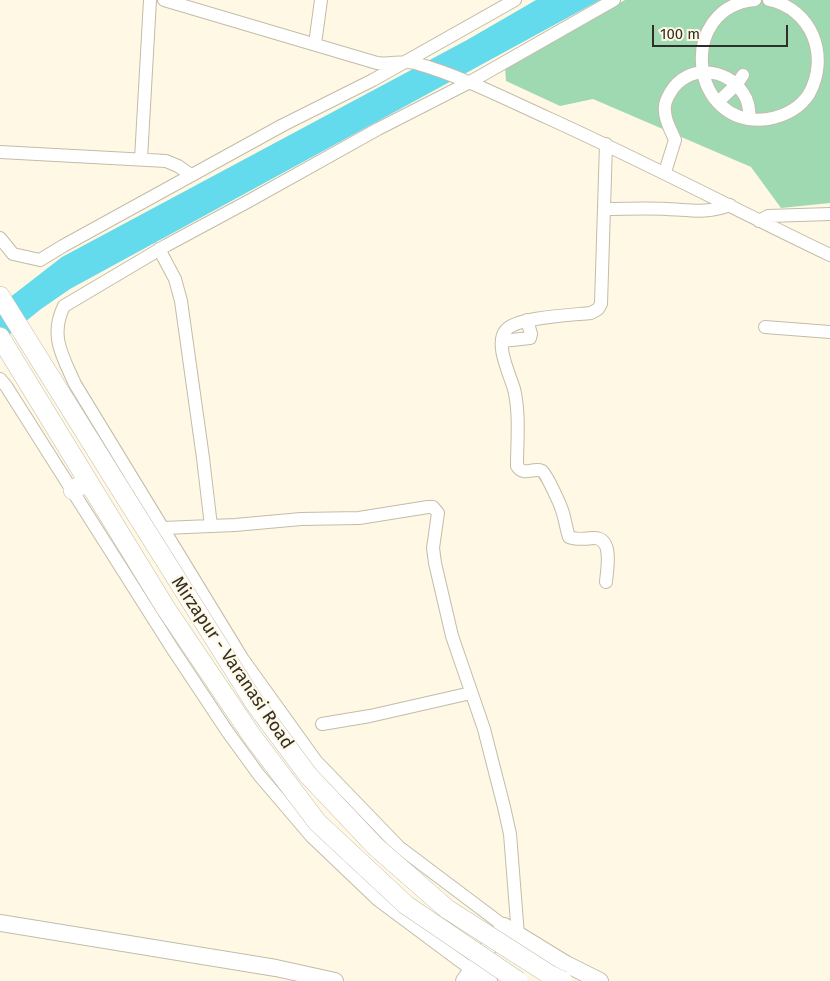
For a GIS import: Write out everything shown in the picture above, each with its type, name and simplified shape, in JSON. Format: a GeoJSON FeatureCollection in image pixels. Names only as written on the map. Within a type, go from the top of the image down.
{"type":"FeatureCollection","features":[{"type":"Feature","properties":{"kind":"highway","name":"Mirzapur - Varanasi Road"},"geometry":{"type":"LineString","coordinates":[[0,296],[81,428],[115,465],[124,496],[254,702],[308,775],[376,847],[447,909],[550,975],[563,981]]}},
{"type":"Feature","properties":{"kind":"highway","name":"Mirzapur - Varanasi Road"},"geometry":{"type":"LineString","coordinates":[[0,337],[64,441],[80,486],[105,509],[165,607],[252,736],[317,822],[406,905],[518,981]]}},
{"type":"Feature","properties":{"kind":"main road"},"geometry":{"type":"LineString","coordinates":[[0,923],[276,968],[335,981]]}},
{"type":"Feature","properties":{"kind":"main road"},"geometry":{"type":"LineString","coordinates":[[489,981],[468,976],[504,926],[566,964],[600,981]]}},
{"type":"Feature","properties":{"kind":"street"},"geometry":{"type":"LineString","coordinates":[[141,159],[150,0]]}},
{"type":"Feature","properties":{"kind":"street"},"geometry":{"type":"LineString","coordinates":[[164,0],[377,63],[408,62],[466,81],[665,172],[730,204],[759,221],[830,255]]}},
{"type":"Feature","properties":{"kind":"street"},"geometry":{"type":"LineString","coordinates":[[314,44],[321,0]]}},
{"type":"Feature","properties":{"kind":"street"},"geometry":{"type":"LineString","coordinates":[[0,238],[13,254],[40,260],[191,175],[408,62],[514,0]]}},
{"type":"Feature","properties":{"kind":"street"},"geometry":{"type":"LineString","coordinates":[[504,926],[400,847],[316,761],[242,658],[162,528],[115,465],[58,346],[58,317],[64,306],[160,249],[614,0]]}},
{"type":"Feature","properties":{"kind":"street"},"geometry":{"type":"LineString","coordinates":[[755,0],[734,6],[721,14],[711,26],[704,41],[701,56],[702,72],[708,88],[718,102],[738,116],[750,119],[775,118],[798,106],[814,86],[818,74],[819,48],[808,24],[800,14],[789,7],[769,0]]}},
{"type":"Feature","properties":{"kind":"street"},"geometry":{"type":"LineString","coordinates":[[665,172],[675,140],[664,110],[672,89],[690,75],[702,72],[720,74],[740,80]]}},
{"type":"Feature","properties":{"kind":"street"},"geometry":{"type":"LineString","coordinates":[[740,80],[749,107],[750,119]]}},
{"type":"Feature","properties":{"kind":"street"},"geometry":{"type":"LineString","coordinates":[[718,102],[740,80]]}},
{"type":"Feature","properties":{"kind":"street"},"geometry":{"type":"LineString","coordinates":[[606,144],[601,304],[592,313],[527,320],[513,324],[502,336],[503,354],[516,398],[517,466],[520,471],[539,471],[545,474],[563,511],[569,537],[578,539],[598,538],[605,542],[608,556],[606,582]]}},
{"type":"Feature","properties":{"kind":"street"},"geometry":{"type":"LineString","coordinates":[[0,152],[166,161],[178,166],[191,175]]}},
{"type":"Feature","properties":{"kind":"street"},"geometry":{"type":"LineString","coordinates":[[604,209],[669,209],[702,212],[717,210],[730,204]]}},
{"type":"Feature","properties":{"kind":"street"},"geometry":{"type":"LineString","coordinates":[[759,221],[768,216],[830,214]]}},
{"type":"Feature","properties":{"kind":"street"},"geometry":{"type":"LineString","coordinates":[[160,249],[175,279],[181,301],[211,526]]}},
{"type":"Feature","properties":{"kind":"street"},"geometry":{"type":"LineString","coordinates":[[502,342],[530,338],[531,334],[527,320]]}},
{"type":"Feature","properties":{"kind":"street"},"geometry":{"type":"LineString","coordinates":[[765,327],[830,332]]}},
{"type":"Feature","properties":{"kind":"street"},"geometry":{"type":"LineString","coordinates":[[0,379],[80,486],[183,665],[227,731],[259,774],[312,837],[378,900],[468,976]]}},
{"type":"Feature","properties":{"kind":"street"},"geometry":{"type":"LineString","coordinates":[[162,528],[301,519],[359,518],[433,507],[438,514],[434,548],[437,573],[452,636],[491,753],[510,834],[518,934]]}},
{"type":"Feature","properties":{"kind":"street"},"geometry":{"type":"LineString","coordinates":[[322,724],[390,712],[471,692]]}},
{"type":"Feature","properties":{"kind":"green space"},"geometry":{"type":"Polygon","coordinates":[[[625,0],[830,0],[830,203],[781,208],[751,167],[593,99],[560,106],[506,81],[505,66],[625,0]]]}},
{"type":"Feature","properties":{"kind":"water"},"geometry":{"type":"Polygon","coordinates":[[[536,0],[600,0],[70,289],[41,309],[0,342],[0,305],[62,257],[467,40],[536,0]]]}}]}
